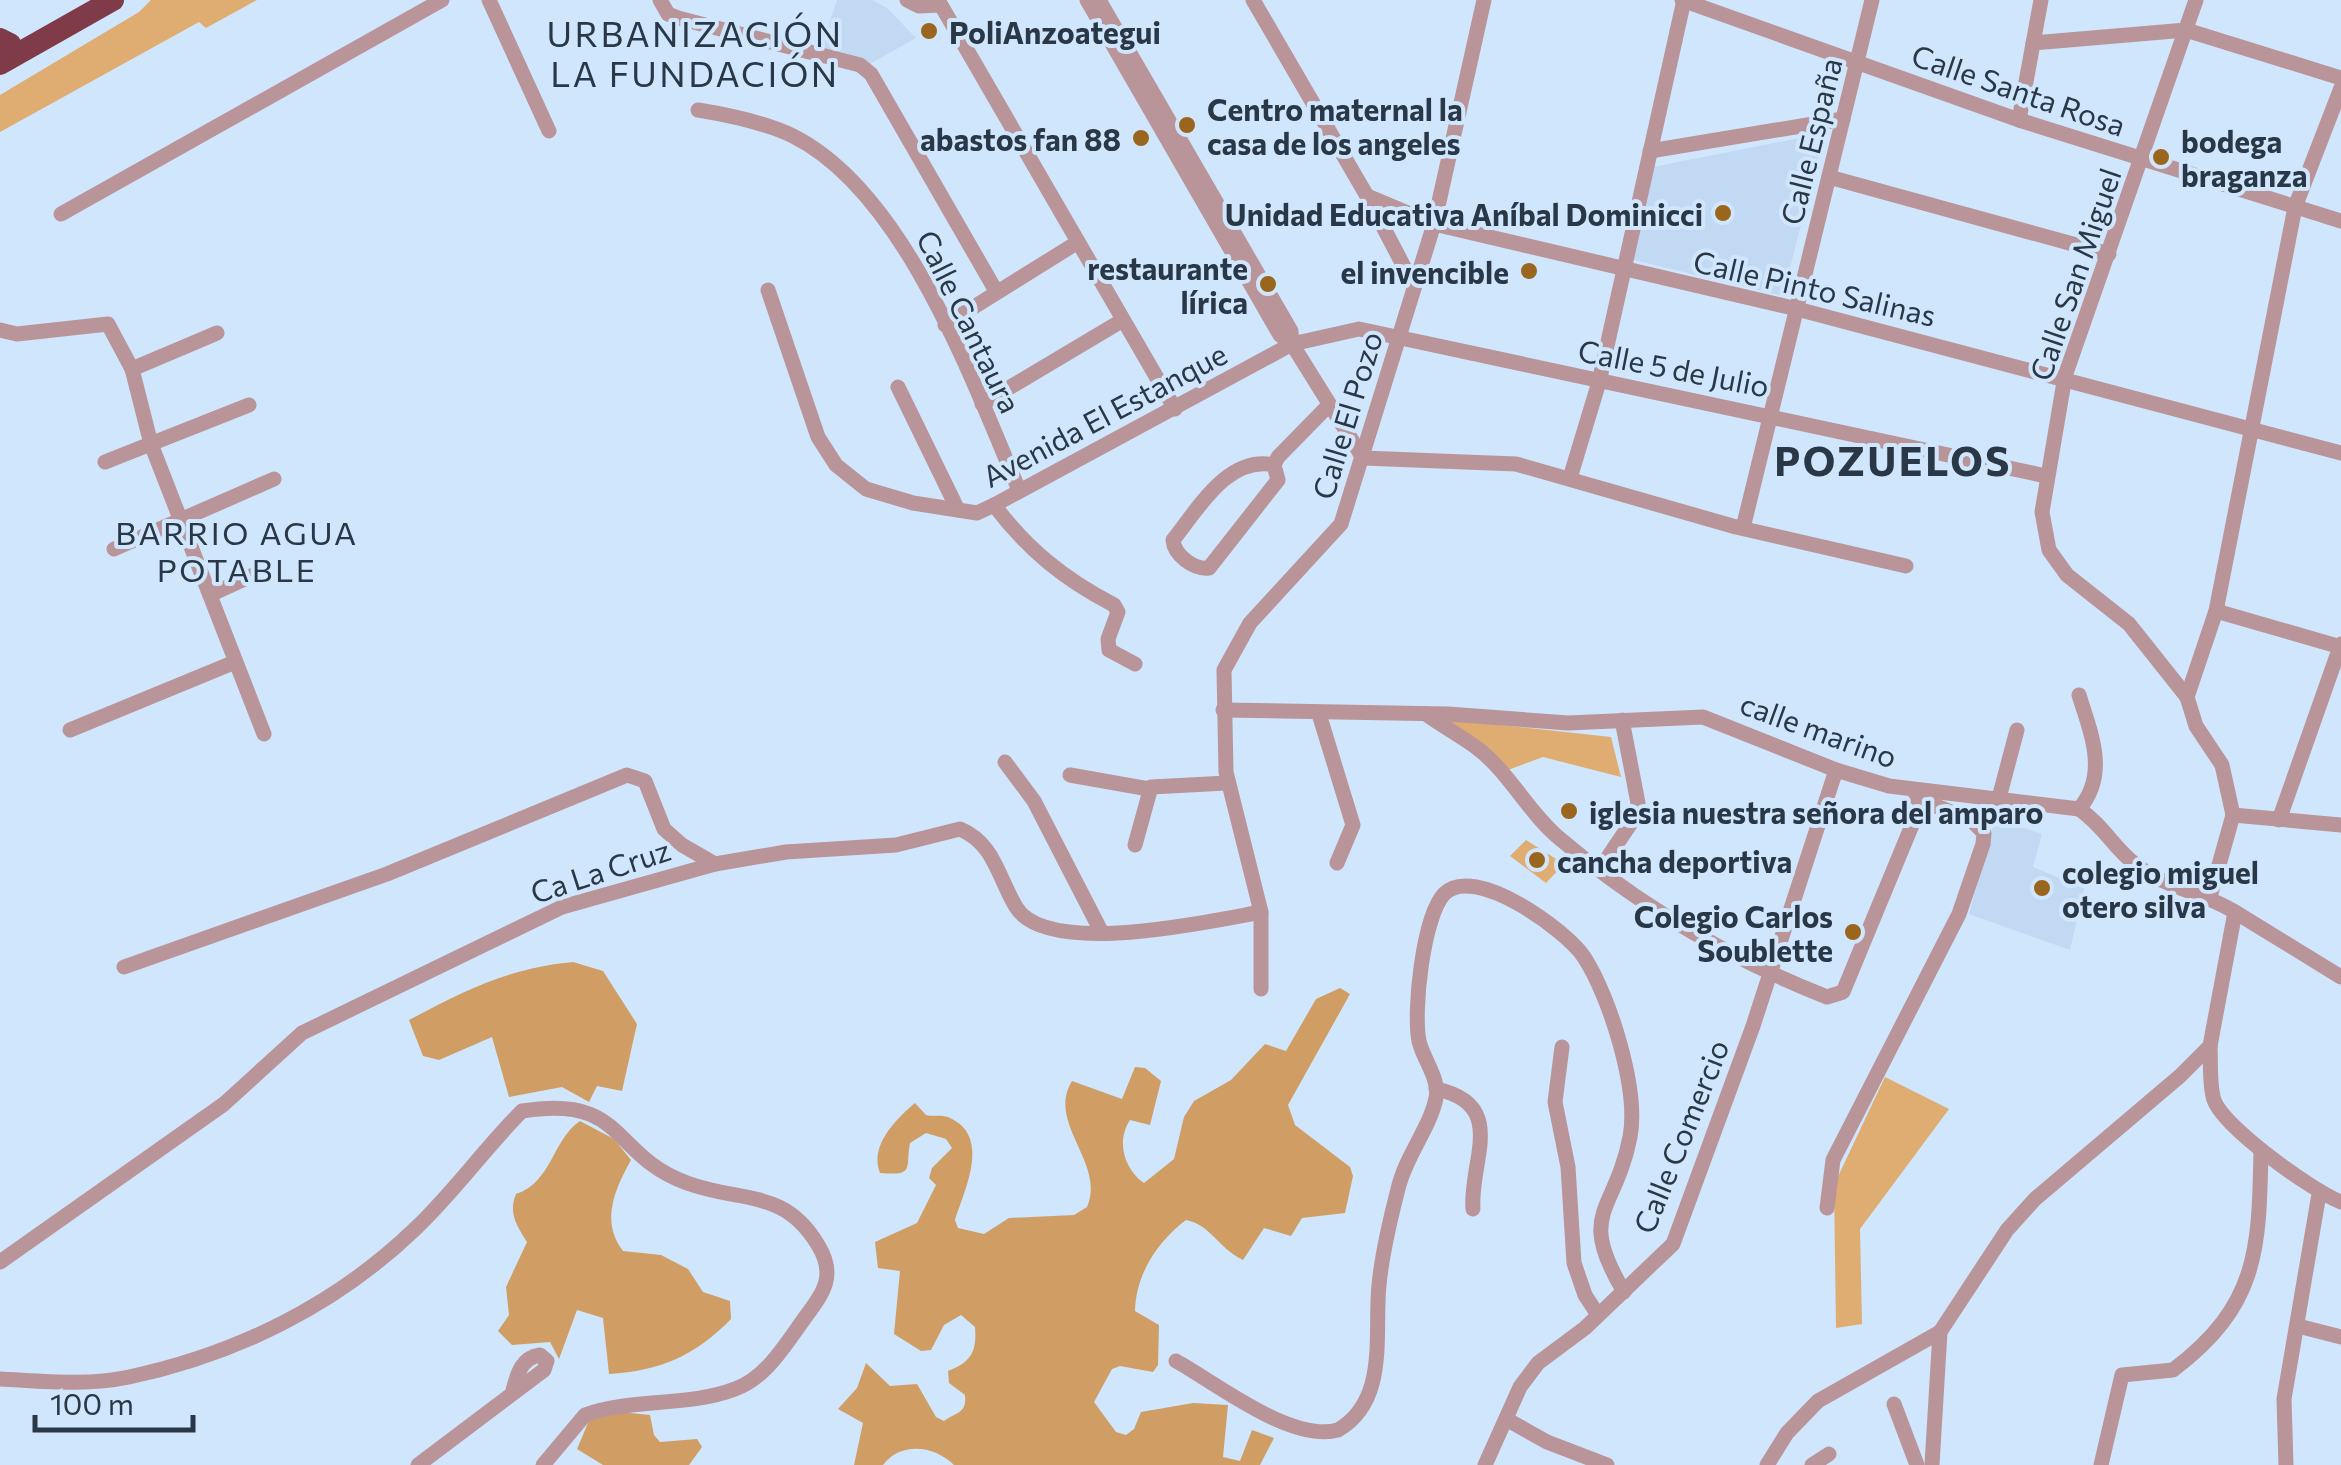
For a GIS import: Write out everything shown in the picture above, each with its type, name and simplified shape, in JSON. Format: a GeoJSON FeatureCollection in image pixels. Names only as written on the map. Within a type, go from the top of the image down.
{"type":"FeatureCollection","features":[{"type":"Feature","properties":{"kind":"highway"},"geometry":{"type":"LineString","coordinates":[[2,49],[86,0]]}},
{"type":"Feature","properties":{"kind":"highway"},"geometry":{"type":"LineString","coordinates":[[2,49],[113,0]]}},
{"type":"Feature","properties":{"kind":"street"},"geometry":{"type":"LineString","coordinates":[[61,214],[442,0]]}},
{"type":"Feature","properties":{"kind":"street"},"geometry":{"type":"LineString","coordinates":[[488,0],[549,131]]}},
{"type":"Feature","properties":{"kind":"street"},"geometry":{"type":"LineString","coordinates":[[660,0],[668,14],[678,18],[843,59],[866,69],[996,291]]}},
{"type":"Feature","properties":{"kind":"street"},"geometry":{"type":"LineString","coordinates":[[907,0],[919,6],[939,2],[1176,408]]}},
{"type":"Feature","properties":{"kind":"street"},"geometry":{"type":"LineString","coordinates":[[1086,0],[1122,51],[1221,222],[1280,335],[1292,344],[1363,458],[1516,464],[1743,528],[1906,566]]}},
{"type":"Feature","properties":{"kind":"street"},"geometry":{"type":"LineString","coordinates":[[1099,0],[1122,51]]}},
{"type":"Feature","properties":{"kind":"street"},"geometry":{"type":"LineString","coordinates":[[1253,0],[1367,196],[1413,284]]}},
{"type":"Feature","properties":{"kind":"street","name":"Calle El Pozo"},"geometry":{"type":"LineString","coordinates":[[1260,989],[1261,912],[1227,783],[1224,670],[1233,647],[1341,524],[1434,224],[1484,0]]}},
{"type":"Feature","properties":{"kind":"street"},"geometry":{"type":"LineString","coordinates":[[1570,478],[1598,382],[1684,0]]}},
{"type":"Feature","properties":{"kind":"street","name":"Calle Santa Rosa"},"geometry":{"type":"LineString","coordinates":[[1684,0],[2020,120],[2341,221]]}},
{"type":"Feature","properties":{"kind":"street","name":"Calle España"},"geometry":{"type":"LineString","coordinates":[[1743,528],[1872,0]]}},
{"type":"Feature","properties":{"kind":"street"},"geometry":{"type":"LineString","coordinates":[[2020,120],[2041,0]]}},
{"type":"Feature","properties":{"kind":"street","name":"Calle San Miguel"},"geometry":{"type":"LineString","coordinates":[[2196,0],[2064,376],[2042,512],[2049,550],[2067,575],[2129,624],[2187,697],[2196,726],[2222,766],[2234,814]]}},
{"type":"Feature","properties":{"kind":"street"},"geometry":{"type":"LineString","coordinates":[[2034,43],[2186,30],[2341,78]]}},
{"type":"Feature","properties":{"kind":"street"},"geometry":{"type":"LineString","coordinates":[[2187,697],[2216,610],[2295,207],[2341,88]]}},
{"type":"Feature","properties":{"kind":"street","name":"Calle Cantaura"},"geometry":{"type":"LineString","coordinates":[[698,110],[751,121],[793,136],[825,158],[891,225],[945,325],[1019,490]]}},
{"type":"Feature","properties":{"kind":"street"},"geometry":{"type":"LineString","coordinates":[[1650,151],[1843,119]]}},
{"type":"Feature","properties":{"kind":"street"},"geometry":{"type":"LineString","coordinates":[[1829,177],[2108,254]]}},
{"type":"Feature","properties":{"kind":"street","name":"Calle Pinto Salinas"},"geometry":{"type":"LineString","coordinates":[[1367,196],[1434,224],[1797,308],[2064,376],[2341,453]]}},
{"type":"Feature","properties":{"kind":"street"},"geometry":{"type":"LineString","coordinates":[[945,325],[1078,242]]}},
{"type":"Feature","properties":{"kind":"street","name":"Avenida El Estanque"},"geometry":{"type":"LineString","coordinates":[[768,290],[818,437],[836,466],[866,489],[912,503],[977,513],[1292,344]]}},
{"type":"Feature","properties":{"kind":"street"},"geometry":{"type":"LineString","coordinates":[[982,404],[1122,320]]}},
{"type":"Feature","properties":{"kind":"street"},"geometry":{"type":"LineString","coordinates":[[0,330],[17,334],[108,324],[132,369],[151,444],[264,734]]}},
{"type":"Feature","properties":{"kind":"street","name":"Calle 5 de Julio"},"geometry":{"type":"LineString","coordinates":[[1292,344],[1358,328],[1400,335],[1598,382],[1771,414],[2046,476]]}},
{"type":"Feature","properties":{"kind":"street"},"geometry":{"type":"LineString","coordinates":[[132,369],[217,334]]}},
{"type":"Feature","properties":{"kind":"street"},"geometry":{"type":"LineString","coordinates":[[898,387],[958,510]]}},
{"type":"Feature","properties":{"kind":"street"},"geometry":{"type":"LineString","coordinates":[[104,462],[249,406]]}},
{"type":"Feature","properties":{"kind":"street"},"geometry":{"type":"LineString","coordinates":[[1274,464],[1259,462],[1227,474],[1173,540],[1178,554],[1194,566],[1208,568],[1278,480],[1274,464],[1288,444],[1328,406]]}},
{"type":"Feature","properties":{"kind":"street"},"geometry":{"type":"LineString","coordinates":[[114,548],[274,479]]}},
{"type":"Feature","properties":{"kind":"street"},"geometry":{"type":"LineString","coordinates":[[994,505],[1025,546],[1072,583],[1114,605],[1118,612],[1108,639],[1109,650],[1134,664]]}},
{"type":"Feature","properties":{"kind":"street"},"geometry":{"type":"LineString","coordinates":[[212,594],[253,575]]}},
{"type":"Feature","properties":{"kind":"street"},"geometry":{"type":"LineString","coordinates":[[2216,610],[2341,646],[2279,820]]}},
{"type":"Feature","properties":{"kind":"street"},"geometry":{"type":"LineString","coordinates":[[70,730],[235,662]]}},
{"type":"Feature","properties":{"kind":"street"},"geometry":{"type":"LineString","coordinates":[[2079,696],[2096,767],[2090,796],[2079,808],[2103,826],[2132,862],[2168,885],[2210,897],[2341,977]]}},
{"type":"Feature","properties":{"kind":"street","name":"calle marino"},"geometry":{"type":"LineString","coordinates":[[1223,710],[1568,722],[1704,717],[1836,770],[1889,786],[2079,808]]}},
{"type":"Feature","properties":{"kind":"street"},"geometry":{"type":"LineString","coordinates":[[1319,714],[1353,825],[1337,864]]}},
{"type":"Feature","properties":{"kind":"street"},"geometry":{"type":"LineString","coordinates":[[1424,714],[1478,748],[1554,834],[1600,870],[1664,914],[1770,974],[1827,997],[1842,992],[1922,800]]}},
{"type":"Feature","properties":{"kind":"street"},"geometry":{"type":"LineString","coordinates":[[1600,870],[1635,817],[1638,803],[1622,720]]}},
{"type":"Feature","properties":{"kind":"street"},"geometry":{"type":"LineString","coordinates":[[1998,798],[2017,730]]}},
{"type":"Feature","properties":{"kind":"street"},"geometry":{"type":"LineString","coordinates":[[1005,762],[1034,801],[1102,933]]}},
{"type":"Feature","properties":{"kind":"street","name":"Calle Comercio"},"geometry":{"type":"LineString","coordinates":[[1485,1465],[1538,1362],[1598,1316],[1673,1244],[1770,974],[1836,770]]}},
{"type":"Feature","properties":{"kind":"street"},"geometry":{"type":"LineString","coordinates":[[124,967],[387,874],[627,775],[645,782],[664,829],[682,845],[716,864]]}},
{"type":"Feature","properties":{"kind":"street"},"geometry":{"type":"LineString","coordinates":[[1070,776],[1149,789],[1227,783]]}},
{"type":"Feature","properties":{"kind":"street"},"geometry":{"type":"LineString","coordinates":[[1827,1208],[1833,1160],[1958,914],[1983,844],[1980,826],[1889,786]]}},
{"type":"Feature","properties":{"kind":"street"},"geometry":{"type":"LineString","coordinates":[[1135,845],[1149,789]]}},
{"type":"Feature","properties":{"kind":"street"},"geometry":{"type":"LineString","coordinates":[[2210,897],[2234,814],[2341,825]]}},
{"type":"Feature","properties":{"kind":"street","name":"Ca La Cruz"},"geometry":{"type":"LineString","coordinates":[[0,1262],[224,1104],[302,1033],[562,907],[716,864],[786,852],[896,845],[960,829],[987,845],[1018,911],[1042,927],[1126,935],[1261,912]]}},
{"type":"Feature","properties":{"kind":"street"},"geometry":{"type":"LineString","coordinates":[[1176,1361],[1244,1403],[1302,1429],[1326,1433],[1350,1422],[1366,1398],[1379,1351],[1379,1281],[1401,1174],[1434,1104],[1436,1089],[1416,1024],[1420,977],[1439,902],[1452,888],[1473,885],[1550,921],[1590,966],[1630,1083],[1631,1127],[1599,1238],[1604,1259],[1624,1292]]}},
{"type":"Feature","properties":{"kind":"street"},"geometry":{"type":"LineString","coordinates":[[2235,912],[2210,1046],[2215,1102],[2261,1150],[2319,1194],[2341,1202]]}},
{"type":"Feature","properties":{"kind":"street"},"geometry":{"type":"LineString","coordinates":[[1768,1465],[1788,1433],[1818,1401],[1940,1332],[2007,1230],[2035,1199],[2210,1046]]}},
{"type":"Feature","properties":{"kind":"street"},"geometry":{"type":"LineString","coordinates":[[1562,1047],[1555,1102],[1568,1167],[1574,1263],[1598,1316]]}},
{"type":"Feature","properties":{"kind":"street"},"geometry":{"type":"LineString","coordinates":[[1436,1089],[1464,1099],[1477,1120],[1481,1146],[1473,1209]]}},
{"type":"Feature","properties":{"kind":"street"},"geometry":{"type":"LineString","coordinates":[[0,1379],[74,1382],[128,1378],[220,1350],[304,1315],[360,1278],[414,1230],[522,1111],[571,1106],[602,1116],[652,1167],[688,1184],[792,1211],[820,1249],[828,1285],[770,1365],[737,1389],[585,1414],[543,1465]]}},
{"type":"Feature","properties":{"kind":"street"},"geometry":{"type":"LineString","coordinates":[[2101,1465],[2122,1375],[2172,1370],[2242,1295],[2260,1237],[2261,1150]]}},
{"type":"Feature","properties":{"kind":"street"},"geometry":{"type":"LineString","coordinates":[[2286,1465],[2284,1398],[2319,1194]]}},
{"type":"Feature","properties":{"kind":"street"},"geometry":{"type":"LineString","coordinates":[[2298,1326],[2341,1338]]}},
{"type":"Feature","properties":{"kind":"street"},"geometry":{"type":"LineString","coordinates":[[1932,1465],[1940,1332]]}},
{"type":"Feature","properties":{"kind":"street"},"geometry":{"type":"LineString","coordinates":[[418,1465],[512,1394]]}},
{"type":"Feature","properties":{"kind":"street"},"geometry":{"type":"LineString","coordinates":[[1894,1404],[1916,1465]]}},
{"type":"Feature","properties":{"kind":"street"},"geometry":{"type":"LineString","coordinates":[[1506,1419],[1589,1463],[1607,1465]]}},
{"type":"Feature","properties":{"kind":"street"},"geometry":{"type":"LineString","coordinates":[[1812,1465],[1830,1454]]}},
{"type":"Feature","properties":{"kind":"shaded area"},"geometry":{"type":"Polygon","coordinates":[[[151,0],[257,0],[206,28],[199,22],[0,132],[0,95],[139,12],[151,0]]]}},
{"type":"Feature","properties":{"kind":"shaded area"},"geometry":{"type":"Polygon","coordinates":[[[837,0],[872,0],[887,8],[916,38],[868,65],[821,47],[837,0]]]}},
{"type":"Feature","properties":{"kind":"shaded area","name":"Unidad Educativa Aníbal Dominicci"},"geometry":{"type":"Polygon","coordinates":[[[1824,133],[1783,296],[1630,259],[1653,167],[1824,133]]]}},
{"type":"Feature","properties":{"kind":"shaded area"},"geometry":{"type":"Polygon","coordinates":[[[1446,719],[1611,737],[1621,777],[1543,757],[1508,770],[1446,719]]]}},
{"type":"Feature","properties":{"kind":"shaded area"},"geometry":{"type":"Polygon","coordinates":[[[1995,818],[2042,834],[2033,867],[2084,888],[2070,950],[1969,914],[1995,818]]]}},
{"type":"Feature","properties":{"kind":"shaded area","name":"cancha deportiva"},"geometry":{"type":"Polygon","coordinates":[[[1526,840],[1564,864],[1546,883],[1510,856],[1526,840]]]}},
{"type":"Feature","properties":{"kind":"shaded area"},"geometry":{"type":"Polygon","coordinates":[[[573,962],[603,971],[637,1024],[622,1091],[597,1086],[589,1102],[562,1087],[509,1097],[492,1037],[439,1060],[423,1056],[409,1020],[488,982],[528,969],[573,962]]]}},
{"type":"Feature","properties":{"kind":"shaded area"},"geometry":{"type":"Polygon","coordinates":[[[1340,988],[1350,994],[1288,1105],[1295,1125],[1350,1167],[1353,1176],[1345,1213],[1302,1218],[1291,1236],[1264,1228],[1243,1260],[1202,1227],[1186,1220],[1150,1260],[1136,1297],[1135,1311],[1159,1325],[1158,1365],[1153,1372],[1120,1366],[1112,1369],[1094,1402],[1116,1432],[1126,1435],[1134,1429],[1141,1412],[1193,1403],[1228,1405],[1223,1457],[1240,1461],[1252,1430],[1274,1438],[1260,1465],[954,1465],[928,1450],[908,1449],[883,1465],[854,1465],[863,1423],[838,1409],[857,1388],[866,1363],[890,1386],[917,1384],[936,1417],[944,1421],[960,1411],[965,1401],[965,1395],[949,1383],[948,1371],[967,1360],[975,1343],[975,1327],[961,1315],[944,1325],[931,1350],[921,1351],[894,1334],[900,1271],[878,1268],[875,1242],[917,1223],[936,1185],[929,1178],[932,1168],[952,1148],[946,1139],[926,1133],[910,1143],[904,1171],[880,1173],[881,1143],[900,1117],[915,1103],[926,1115],[950,1118],[969,1137],[972,1164],[955,1220],[958,1228],[984,1234],[1009,1218],[1074,1215],[1087,1207],[1091,1191],[1066,1112],[1072,1081],[1122,1099],[1135,1067],[1145,1068],[1161,1081],[1150,1125],[1130,1120],[1123,1137],[1127,1162],[1144,1183],[1174,1159],[1184,1117],[1194,1101],[1231,1080],[1265,1044],[1286,1051],[1316,999],[1340,988]]]}},
{"type":"Feature","properties":{"kind":"shaded area"},"geometry":{"type":"Polygon","coordinates":[[[1885,1077],[1949,1109],[1860,1229],[1862,1324],[1836,1328],[1834,1185],[1885,1077]]]}},
{"type":"Feature","properties":{"kind":"shaded area"},"geometry":{"type":"Polygon","coordinates":[[[580,1121],[614,1139],[631,1160],[612,1205],[612,1228],[623,1251],[661,1255],[688,1269],[703,1292],[730,1301],[731,1319],[718,1332],[690,1352],[661,1365],[609,1374],[603,1318],[577,1310],[559,1359],[550,1342],[512,1345],[498,1331],[509,1315],[506,1287],[527,1242],[513,1213],[516,1194],[545,1171],[563,1139],[580,1121]]]}},
{"type":"Feature","properties":{"kind":"shaded area"},"geometry":{"type":"Polygon","coordinates":[[[620,1412],[650,1415],[654,1435],[660,1442],[697,1439],[702,1447],[689,1465],[603,1465],[577,1449],[591,1416],[620,1412]]]}},
{"type":"Feature","properties":{"kind":"place","name":"PoliAnzoategui"},"geometry":{"type":"Point","coordinates":[929,31]}},
{"type":"Feature","properties":{"kind":"place","name":"Centro maternal la casa de los angeles"},"geometry":{"type":"Point","coordinates":[1187,125]}},
{"type":"Feature","properties":{"kind":"place","name":"abastos fan 88"},"geometry":{"type":"Point","coordinates":[1141,138]}},
{"type":"Feature","properties":{"kind":"place","name":"bodega braganza"},"geometry":{"type":"Point","coordinates":[2161,157]}},
{"type":"Feature","properties":{"kind":"place","name":"Unidad Educativa Aníbal Dominicci"},"geometry":{"type":"Point","coordinates":[1723,213]}},
{"type":"Feature","properties":{"kind":"place","name":"el invencible"},"geometry":{"type":"Point","coordinates":[1529,271]}},
{"type":"Feature","properties":{"kind":"place","name":"restaurante lírica"},"geometry":{"type":"Point","coordinates":[1268,284]}},
{"type":"Feature","properties":{"kind":"place","name":"iglesia nuestra señora del amparo"},"geometry":{"type":"Point","coordinates":[1569,811]}},
{"type":"Feature","properties":{"kind":"place","name":"cancha deportiva"},"geometry":{"type":"Point","coordinates":[1537,860]}},
{"type":"Feature","properties":{"kind":"place","name":"colegio miguel otero silva"},"geometry":{"type":"Point","coordinates":[2042,888]}},
{"type":"Feature","properties":{"kind":"place","name":"Colegio Carlos Soublette"},"geometry":{"type":"Point","coordinates":[1853,932]}},
{"type":"Feature","properties":{"kind":"district","name":"URBANIZACIÓN LA FUNDACIÓN"},"geometry":{"type":"Point","coordinates":[695,52]}},
{"type":"Feature","properties":{"kind":"district","name":"POZUELOS"},"geometry":{"type":"Point","coordinates":[1893,459]}},
{"type":"Feature","properties":{"kind":"district","name":"BARRIO AGUA POTABLE"},"geometry":{"type":"Point","coordinates":[237,550]}}]}
